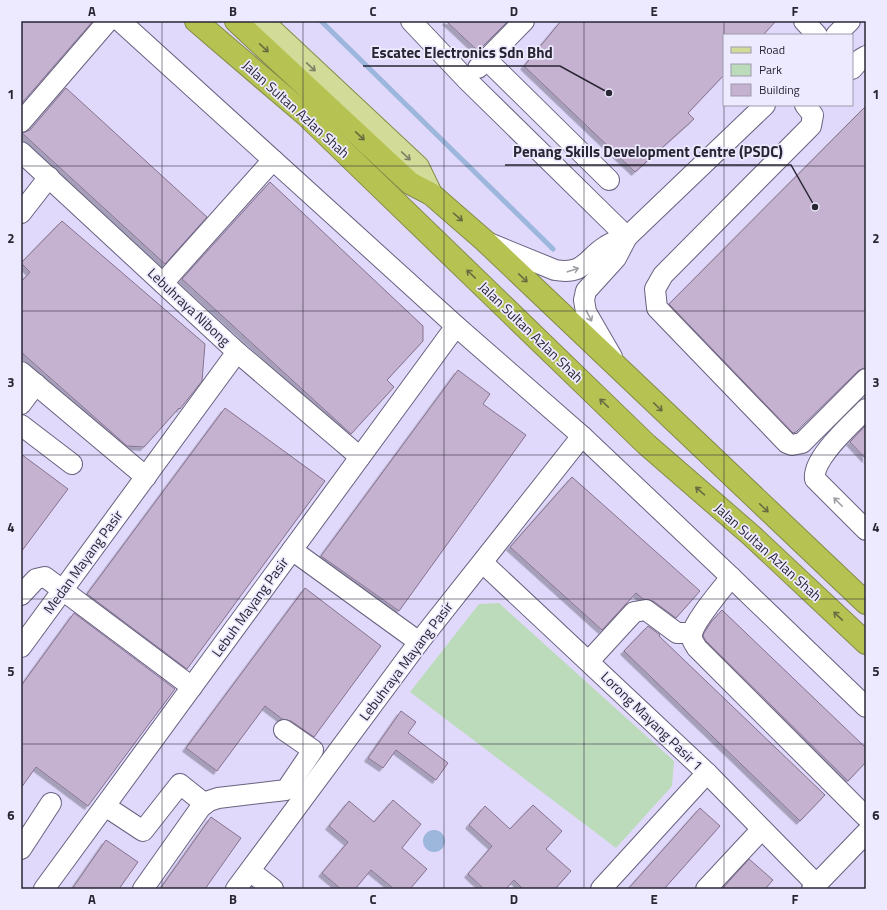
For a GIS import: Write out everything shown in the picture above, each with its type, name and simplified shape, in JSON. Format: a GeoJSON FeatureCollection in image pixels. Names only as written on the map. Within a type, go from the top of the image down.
{"type":"FeatureCollection","features":[{"type":"Feature","properties":{"kind":"highway","name":"Jalan Sultan Azlan Shah"},"geometry":{"type":"LineString","coordinates":[[196,21],[307,116],[646,444],[752,536],[866,643]]}},
{"type":"Feature","properties":{"kind":"highway","name":"Jalan Sultan Azlan Shah"},"geometry":{"type":"LineString","coordinates":[[236,21],[410,183],[431,194],[485,241],[620,371],[866,603]]}},
{"type":"Feature","properties":{"kind":"main road","name":"Jalan Sultan Azlan Shah"},"geometry":{"type":"LineString","coordinates":[[262,21],[418,167],[431,194]]}},
{"type":"Feature","properties":{"kind":"street"},"geometry":{"type":"LineString","coordinates":[[21,122],[108,21]]}},
{"type":"Feature","properties":{"kind":"street"},"geometry":{"type":"LineString","coordinates":[[120,21],[456,326],[582,436],[866,707]]}},
{"type":"Feature","properties":{"kind":"street"},"geometry":{"type":"LineString","coordinates":[[411,21],[467,80],[627,236]]}},
{"type":"Feature","properties":{"kind":"street"},"geometry":{"type":"LineString","coordinates":[[467,80],[524,21]]}},
{"type":"Feature","properties":{"kind":"street"},"geometry":{"type":"LineString","coordinates":[[804,21],[816,34]]}},
{"type":"Feature","properties":{"kind":"street"},"geometry":{"type":"LineString","coordinates":[[837,34],[850,21]]}},
{"type":"Feature","properties":{"kind":"street"},"geometry":{"type":"LineString","coordinates":[[853,68],[866,56]]}},
{"type":"Feature","properties":{"kind":"street"},"geometry":{"type":"LineString","coordinates":[[486,59],[609,180]]}},
{"type":"Feature","properties":{"kind":"street"},"geometry":{"type":"LineString","coordinates":[[485,241],[555,270],[566,272],[577,270],[606,246],[627,236],[763,106]]}},
{"type":"Feature","properties":{"kind":"street"},"geometry":{"type":"LineString","coordinates":[[813,108],[811,126],[663,275],[655,289],[657,308],[787,442],[792,445],[802,443],[866,379]]}},
{"type":"Feature","properties":{"kind":"street","name":"Lebuhraya Nibong"},"geometry":{"type":"LineString","coordinates":[[21,152],[237,352],[360,457]]}},
{"type":"Feature","properties":{"kind":"street"},"geometry":{"type":"LineString","coordinates":[[163,283],[273,160]]}},
{"type":"Feature","properties":{"kind":"street"},"geometry":{"type":"LineString","coordinates":[[21,213],[49,177]]}},
{"type":"Feature","properties":{"kind":"street"},"geometry":{"type":"LineString","coordinates":[[620,371],[586,312],[584,300],[586,291],[616,258],[627,236]]}},
{"type":"Feature","properties":{"kind":"street","name":"Lebuh Mayang Pasir"},"geometry":{"type":"LineString","coordinates":[[53,886],[105,806],[456,326]]}},
{"type":"Feature","properties":{"kind":"street","name":"Medan Mayang Pasir"},"geometry":{"type":"LineString","coordinates":[[21,647],[237,352]]}},
{"type":"Feature","properties":{"kind":"street"},"geometry":{"type":"LineString","coordinates":[[21,372],[146,477]]}},
{"type":"Feature","properties":{"kind":"street"},"geometry":{"type":"LineString","coordinates":[[21,404],[36,384]]}},
{"type":"Feature","properties":{"kind":"street"},"geometry":{"type":"LineString","coordinates":[[866,409],[819,460],[814,472],[815,479],[866,530]]}},
{"type":"Feature","properties":{"kind":"street"},"geometry":{"type":"LineString","coordinates":[[21,425],[72,464]]}},
{"type":"Feature","properties":{"kind":"street","name":"Lebuhraya Mayang Pasir"},"geometry":{"type":"LineString","coordinates":[[236,889],[328,774],[419,642],[582,436]]}},
{"type":"Feature","properties":{"kind":"street"},"geometry":{"type":"LineString","coordinates":[[292,550],[419,642]]}},
{"type":"Feature","properties":{"kind":"street","name":"Lorong Mayang Pasir 1"},"geometry":{"type":"LineString","coordinates":[[483,562],[706,773],[814,887]]}},
{"type":"Feature","properties":{"kind":"street"},"geometry":{"type":"LineString","coordinates":[[21,595],[36,579],[45,577],[192,687]]}},
{"type":"Feature","properties":{"kind":"street"},"geometry":{"type":"LineString","coordinates":[[731,577],[698,621],[692,633],[692,640],[697,648],[866,817]]}},
{"type":"Feature","properties":{"kind":"street"},"geometry":{"type":"LineString","coordinates":[[589,661],[634,612],[646,610],[677,633],[692,633]]}},
{"type":"Feature","properties":{"kind":"street"},"geometry":{"type":"LineString","coordinates":[[143,889],[205,804],[218,798],[286,790],[313,750],[284,730]]}},
{"type":"Feature","properties":{"kind":"street"},"geometry":{"type":"LineString","coordinates":[[601,889],[706,773]]}},
{"type":"Feature","properties":{"kind":"street"},"geometry":{"type":"LineString","coordinates":[[105,806],[143,831],[180,784],[205,804]]}},
{"type":"Feature","properties":{"kind":"street"},"geometry":{"type":"LineString","coordinates":[[21,849],[51,804]]}},
{"type":"Feature","properties":{"kind":"street"},"geometry":{"type":"LineString","coordinates":[[706,889],[761,830]]}},
{"type":"Feature","properties":{"kind":"street"},"geometry":{"type":"LineString","coordinates":[[814,887],[866,833]]}},
{"type":"Feature","properties":{"kind":"street"},"geometry":{"type":"LineString","coordinates":[[250,871],[273,889]]}},
{"type":"Feature","properties":{"kind":"green space"},"geometry":{"type":"Polygon","coordinates":[[[499,603],[674,761],[672,786],[616,848],[410,692],[479,604],[499,603]]]}},
{"type":"Feature","properties":{"kind":"water"},"geometry":{"type":"Polygon","coordinates":[[[434,830],[442,833],[445,841],[442,849],[434,852],[426,849],[423,841],[426,833],[434,830]]]}},
{"type":"Feature","properties":{"kind":"building"},"geometry":{"type":"Polygon","coordinates":[[[21,21],[93,21],[21,104],[21,21]]]}},
{"type":"Feature","properties":{"kind":"building"},"geometry":{"type":"Polygon","coordinates":[[[446,21],[508,21],[478,51],[446,21]]]}},
{"type":"Feature","properties":{"kind":"building"},"geometry":{"type":"Polygon","coordinates":[[[561,21],[776,21],[764,34],[723,34],[723,76],[688,113],[694,119],[635,172],[524,66],[561,21]]]}},
{"type":"Feature","properties":{"kind":"building"},"geometry":{"type":"Polygon","coordinates":[[[66,88],[207,217],[165,264],[22,133],[30,130],[66,88]]]}},
{"type":"Feature","properties":{"kind":"building"},"geometry":{"type":"Polygon","coordinates":[[[866,106],[866,367],[858,371],[796,432],[793,433],[669,304],[866,106]]]}},
{"type":"Feature","properties":{"kind":"building"},"geometry":{"type":"Polygon","coordinates":[[[270,182],[423,326],[423,341],[387,380],[394,387],[351,434],[182,279],[270,182]]]}},
{"type":"Feature","properties":{"kind":"building"},"geometry":{"type":"Polygon","coordinates":[[[62,221],[205,344],[202,381],[180,409],[179,408],[144,447],[127,446],[21,352],[21,282],[30,272],[21,263],[62,221]]]}},
{"type":"Feature","properties":{"kind":"building"},"geometry":{"type":"Polygon","coordinates":[[[458,370],[490,394],[483,404],[526,435],[399,611],[321,556],[458,370]]]}},
{"type":"Feature","properties":{"kind":"building"},"geometry":{"type":"Polygon","coordinates":[[[225,408],[325,481],[187,669],[87,594],[225,408]]]}},
{"type":"Feature","properties":{"kind":"building"},"geometry":{"type":"Polygon","coordinates":[[[866,425],[866,459],[850,442],[866,425]]]}},
{"type":"Feature","properties":{"kind":"building"},"geometry":{"type":"Polygon","coordinates":[[[21,454],[68,489],[21,552],[21,454]]]}},
{"type":"Feature","properties":{"kind":"building"},"geometry":{"type":"Polygon","coordinates":[[[572,477],[700,591],[676,618],[653,601],[643,599],[636,593],[602,630],[510,547],[572,477]]]}},
{"type":"Feature","properties":{"kind":"building"},"geometry":{"type":"Polygon","coordinates":[[[305,588],[381,646],[314,737],[291,721],[282,719],[265,706],[217,771],[186,748],[305,588]]]}},
{"type":"Feature","properties":{"kind":"building"},"geometry":{"type":"Polygon","coordinates":[[[722,610],[866,748],[866,762],[848,781],[706,641],[703,636],[704,633],[711,622],[722,610]]]}},
{"type":"Feature","properties":{"kind":"building"},"geometry":{"type":"Polygon","coordinates":[[[74,613],[175,689],[88,806],[36,767],[21,788],[21,686],[74,613]]]}},
{"type":"Feature","properties":{"kind":"building"},"geometry":{"type":"Polygon","coordinates":[[[648,626],[660,635],[659,636],[825,795],[800,821],[624,651],[648,626]]]}},
{"type":"Feature","properties":{"kind":"building"},"geometry":{"type":"Polygon","coordinates":[[[401,711],[416,722],[408,733],[448,763],[436,780],[396,750],[383,768],[368,758],[401,711]]]}},
{"type":"Feature","properties":{"kind":"building"},"geometry":{"type":"Polygon","coordinates":[[[393,800],[421,824],[402,848],[427,869],[410,889],[394,889],[371,870],[355,889],[341,889],[322,873],[348,842],[329,826],[349,801],[374,822],[393,800]]]}},
{"type":"Feature","properties":{"kind":"building"},"geometry":{"type":"Polygon","coordinates":[[[533,805],[562,831],[546,849],[571,871],[555,889],[523,889],[514,880],[506,889],[484,889],[468,874],[492,846],[469,825],[485,806],[510,829],[533,805]]]}},
{"type":"Feature","properties":{"kind":"building"},"geometry":{"type":"Polygon","coordinates":[[[700,808],[720,826],[664,889],[628,889],[700,808]]]}},
{"type":"Feature","properties":{"kind":"building"},"geometry":{"type":"Polygon","coordinates":[[[211,817],[241,838],[205,889],[160,889],[211,817]]]}},
{"type":"Feature","properties":{"kind":"building"},"geometry":{"type":"Polygon","coordinates":[[[106,840],[138,862],[119,889],[72,889],[106,840]]]}},
{"type":"Feature","properties":{"kind":"building"},"geometry":{"type":"Polygon","coordinates":[[[749,859],[773,880],[765,889],[722,889],[749,859]]]}},
{"type":"Feature","properties":{"kind":"waterway"},"geometry":{"type":"LineString","coordinates":[[321,21],[553,249]]}},
{"type":"Feature","properties":{"kind":"place","name":"Escatec Electronics Sdn Bhd"},"geometry":{"type":"Point","coordinates":[609,93]}},
{"type":"Feature","properties":{"kind":"place","name":"Penang Skills Development Centre (PSDC)"},"geometry":{"type":"Point","coordinates":[815,207]}}]}
